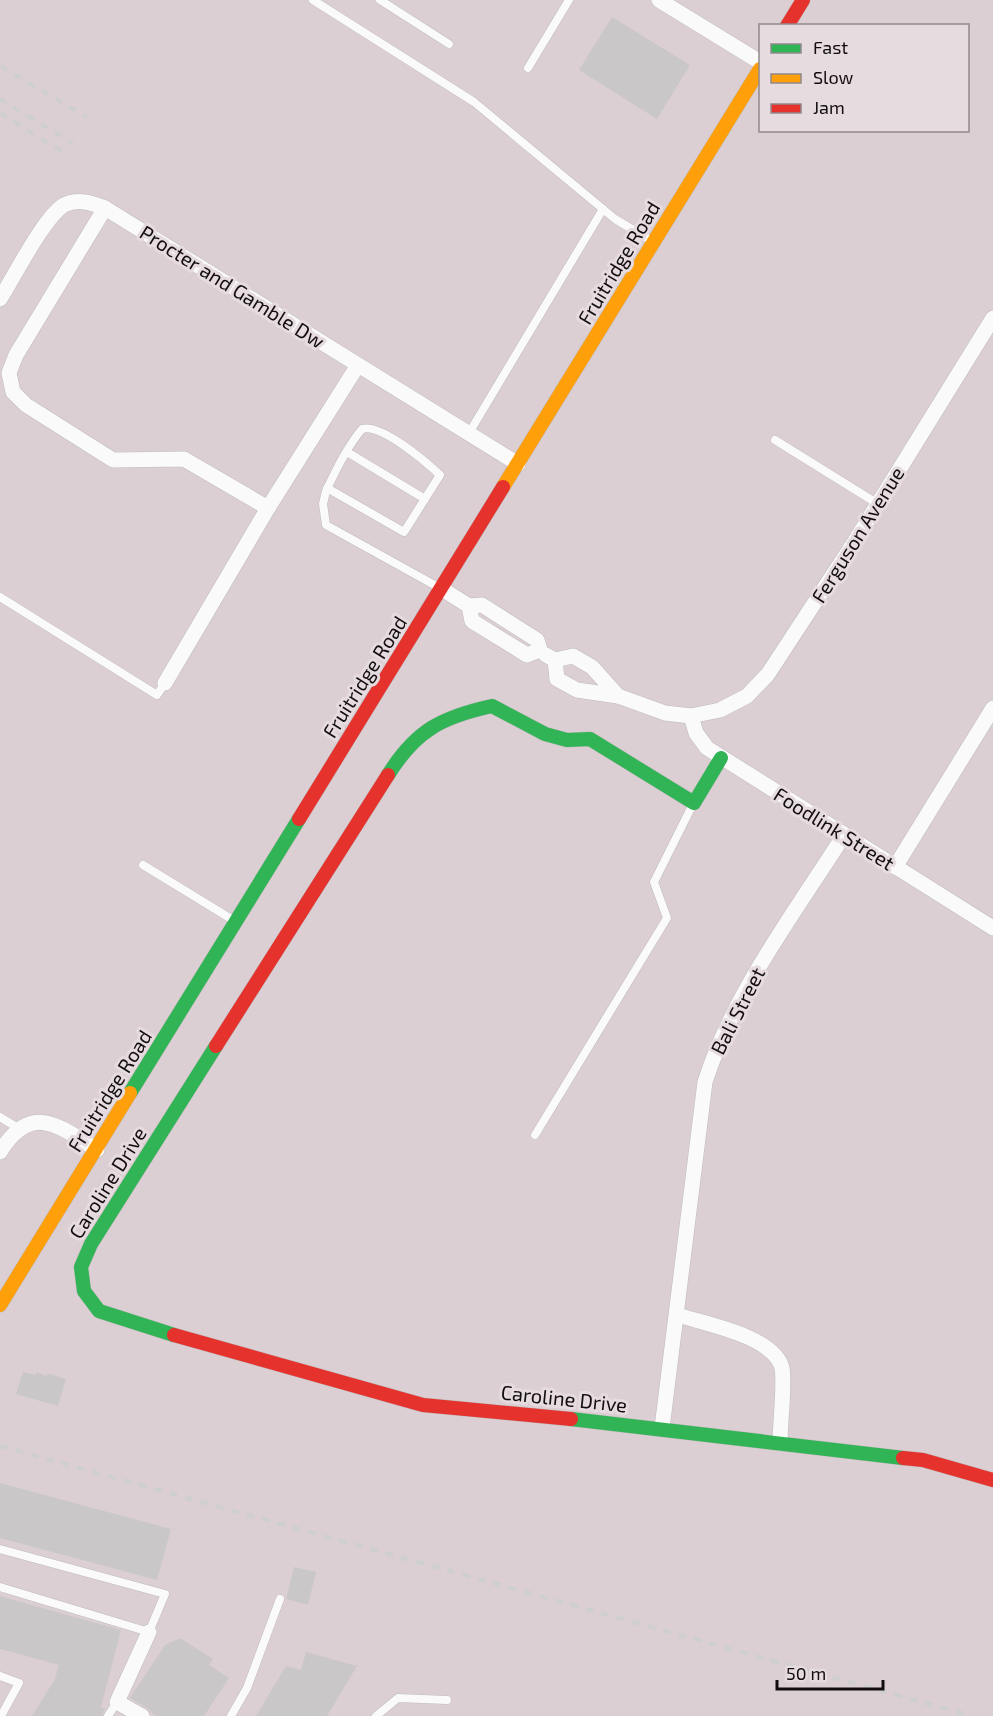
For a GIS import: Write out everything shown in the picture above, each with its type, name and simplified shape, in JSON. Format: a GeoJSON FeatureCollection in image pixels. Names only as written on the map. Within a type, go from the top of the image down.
{"type":"FeatureCollection","features":[{"type":"Feature","properties":{"kind":"street"},"geometry":{"type":"LineString","coordinates":[[659,0],[759,61]]}},
{"type":"Feature","properties":{"kind":"street"},"geometry":{"type":"LineString","coordinates":[[788,24],[803,0]]}},
{"type":"Feature","properties":{"kind":"street","name":"Fruitridge Road"},"geometry":{"type":"LineString","coordinates":[[0,1305],[759,71]]}},
{"type":"Feature","properties":{"kind":"street","name":"Procter and Gamble Dw"},"geometry":{"type":"LineString","coordinates":[[0,299],[49,220],[65,205],[85,201],[105,208],[518,464]]}},
{"type":"Feature","properties":{"kind":"street"},"geometry":{"type":"LineString","coordinates":[[105,208],[16,355],[9,373],[13,392],[26,405],[113,460],[184,459],[268,507]]}},
{"type":"Feature","properties":{"kind":"street","name":"Ferguson Avenue"},"geometry":{"type":"LineString","coordinates":[[618,696],[665,714],[691,716],[720,710],[747,696],[768,675],[878,504],[993,318]]}},
{"type":"Feature","properties":{"kind":"street"},"geometry":{"type":"LineString","coordinates":[[165,683],[268,507],[358,365]]}},
{"type":"Feature","properties":{"kind":"street"},"geometry":{"type":"LineString","coordinates":[[442,589],[469,606],[482,604],[537,640],[540,651],[555,660],[573,656],[592,667],[618,696]]}},
{"type":"Feature","properties":{"kind":"street"},"geometry":{"type":"LineString","coordinates":[[555,660],[557,679],[577,690],[618,696]]}},
{"type":"Feature","properties":{"kind":"street","name":"Caroline Drive"},"geometry":{"type":"LineString","coordinates":[[694,803],[590,740],[567,740],[544,734],[492,706],[455,714],[422,733],[397,760],[91,1244],[81,1267],[84,1291],[99,1311],[122,1320],[407,1401],[662,1428],[923,1460],[993,1480]]}},
{"type":"Feature","properties":{"kind":"street"},"geometry":{"type":"LineString","coordinates":[[895,867],[993,708]]}},
{"type":"Feature","properties":{"kind":"street","name":"Foodlink Street"},"geometry":{"type":"LineString","coordinates":[[691,716],[701,741],[721,758],[993,928]]}},
{"type":"Feature","properties":{"kind":"street"},"geometry":{"type":"LineString","coordinates":[[694,803],[721,758]]}},
{"type":"Feature","properties":{"kind":"street","name":"Bali Street"},"geometry":{"type":"LineString","coordinates":[[662,1428],[678,1315],[705,1082],[719,1040],[738,1002],[844,835]]}},
{"type":"Feature","properties":{"kind":"street"},"geometry":{"type":"LineString","coordinates":[[0,1152],[18,1128],[40,1120],[59,1126],[97,1150]]}},
{"type":"Feature","properties":{"kind":"street"},"geometry":{"type":"LineString","coordinates":[[678,1315],[762,1343],[774,1354],[782,1368],[780,1443]]}},
{"type":"Feature","properties":{"kind":"street"},"geometry":{"type":"LineString","coordinates":[[142,1716],[117,1702],[149,1632]]}},
{"type":"Feature","properties":{"kind":"lane"},"geometry":{"type":"LineString","coordinates":[[313,0],[474,102],[603,208],[654,243]]}},
{"type":"Feature","properties":{"kind":"lane"},"geometry":{"type":"LineString","coordinates":[[380,0],[449,44]]}},
{"type":"Feature","properties":{"kind":"lane"},"geometry":{"type":"LineString","coordinates":[[528,68],[568,0]]}},
{"type":"Feature","properties":{"kind":"lane"},"geometry":{"type":"LineString","coordinates":[[469,433],[603,208]]}},
{"type":"Feature","properties":{"kind":"lane"},"geometry":{"type":"LineString","coordinates":[[327,488],[404,532],[440,475],[403,446],[376,430],[367,428],[357,435],[346,452],[327,488],[324,504],[326,525],[442,589]]}},
{"type":"Feature","properties":{"kind":"lane"},"geometry":{"type":"LineString","coordinates":[[775,440],[878,504]]}},
{"type":"Feature","properties":{"kind":"lane"},"geometry":{"type":"LineString","coordinates":[[346,452],[425,499]]}},
{"type":"Feature","properties":{"kind":"lane"},"geometry":{"type":"LineString","coordinates":[[0,597],[157,695],[165,683]]}},
{"type":"Feature","properties":{"kind":"lane"},"geometry":{"type":"LineString","coordinates":[[535,1135],[667,918],[654,882],[694,803]]}},
{"type":"Feature","properties":{"kind":"lane"},"geometry":{"type":"LineString","coordinates":[[143,865],[237,922]]}},
{"type":"Feature","properties":{"kind":"lane"},"geometry":{"type":"LineString","coordinates":[[0,1117],[18,1128]]}},
{"type":"Feature","properties":{"kind":"lane"},"geometry":{"type":"LineString","coordinates":[[0,1549],[165,1594],[149,1632],[0,1587]]}},
{"type":"Feature","properties":{"kind":"lane"},"geometry":{"type":"LineString","coordinates":[[231,1716],[247,1688],[280,1599]]}},
{"type":"Feature","properties":{"kind":"lane"},"geometry":{"type":"LineString","coordinates":[[0,1676],[19,1683],[1,1716]]}},
{"type":"Feature","properties":{"kind":"lane"},"geometry":{"type":"LineString","coordinates":[[376,1716],[398,1698],[447,1700]]}},
{"type":"Feature","properties":{"kind":"lane"},"geometry":{"type":"LineString","coordinates":[[108,1716],[117,1702]]}},
{"type":"Feature","properties":{"kind":"shaded area"},"geometry":{"type":"Polygon","coordinates":[[[0,0],[993,0],[993,1716],[0,1716],[0,0]]]}},
{"type":"Feature","properties":{"kind":"building"},"geometry":{"type":"Polygon","coordinates":[[[612,17],[690,65],[657,119],[579,70],[612,17]]]}},
{"type":"Feature","properties":{"kind":"building"},"geometry":{"type":"Polygon","coordinates":[[[23,1372],[36,1375],[36,1372],[47,1376],[47,1373],[66,1379],[58,1406],[16,1394],[23,1372]]]}},
{"type":"Feature","properties":{"kind":"building"},"geometry":{"type":"Polygon","coordinates":[[[0,1483],[171,1529],[157,1580],[0,1538],[0,1483]]]}},
{"type":"Feature","properties":{"kind":"building"},"geometry":{"type":"Polygon","coordinates":[[[294,1567],[316,1572],[308,1605],[286,1599],[294,1567]]]}},
{"type":"Feature","properties":{"kind":"building"},"geometry":{"type":"Polygon","coordinates":[[[0,1596],[121,1630],[101,1707],[105,1709],[102,1716],[32,1716],[55,1679],[59,1665],[0,1649],[0,1596]]]}},
{"type":"Feature","properties":{"kind":"building"},"geometry":{"type":"Polygon","coordinates":[[[180,1638],[213,1659],[209,1665],[229,1678],[204,1716],[155,1716],[147,1708],[130,1698],[165,1645],[180,1638]]]}},
{"type":"Feature","properties":{"kind":"building"},"geometry":{"type":"Polygon","coordinates":[[[306,1652],[357,1666],[327,1716],[256,1716],[286,1666],[301,1670],[306,1652]]]}},
{"type":"Feature","properties":{"kind":"railway"},"geometry":{"type":"LineString","coordinates":[[0,66],[87,117]]}},
{"type":"Feature","properties":{"kind":"railway"},"geometry":{"type":"LineString","coordinates":[[0,99],[73,143]]}},
{"type":"Feature","properties":{"kind":"railway"},"geometry":{"type":"LineString","coordinates":[[0,113],[64,153]]}},
{"type":"Feature","properties":{"kind":"railway"},"geometry":{"type":"LineString","coordinates":[[0,1446],[972,1716]]}},
{"type":"Feature","properties":{"kind":"traffic: fast"},"geometry":{"type":"LineString","coordinates":[[388,775],[409,747],[432,728],[459,715],[492,706],[545,734],[567,740],[590,739],[694,803],[721,758]]}},
{"type":"Feature","properties":{"kind":"traffic: fast"},"geometry":{"type":"LineString","coordinates":[[130,1093],[299,819]]}},
{"type":"Feature","properties":{"kind":"traffic: fast"},"geometry":{"type":"LineString","coordinates":[[174,1335],[99,1311],[84,1291],[81,1267],[91,1244],[216,1046]]}},
{"type":"Feature","properties":{"kind":"traffic: fast"},"geometry":{"type":"LineString","coordinates":[[571,1419],[903,1458]]}},
{"type":"Feature","properties":{"kind":"traffic: slow"},"geometry":{"type":"LineString","coordinates":[[503,487],[759,71]]}},
{"type":"Feature","properties":{"kind":"traffic: slow"},"geometry":{"type":"LineString","coordinates":[[0,1305],[130,1093]]}},
{"type":"Feature","properties":{"kind":"traffic: jam"},"geometry":{"type":"LineString","coordinates":[[788,24],[803,0]]}},
{"type":"Feature","properties":{"kind":"traffic: jam"},"geometry":{"type":"LineString","coordinates":[[299,819],[503,487]]}},
{"type":"Feature","properties":{"kind":"traffic: jam"},"geometry":{"type":"LineString","coordinates":[[216,1046],[388,775]]}},
{"type":"Feature","properties":{"kind":"traffic: jam"},"geometry":{"type":"LineString","coordinates":[[174,1335],[423,1405],[571,1419]]}},
{"type":"Feature","properties":{"kind":"traffic: jam"},"geometry":{"type":"LineString","coordinates":[[903,1458],[923,1460],[993,1480]]}}]}
